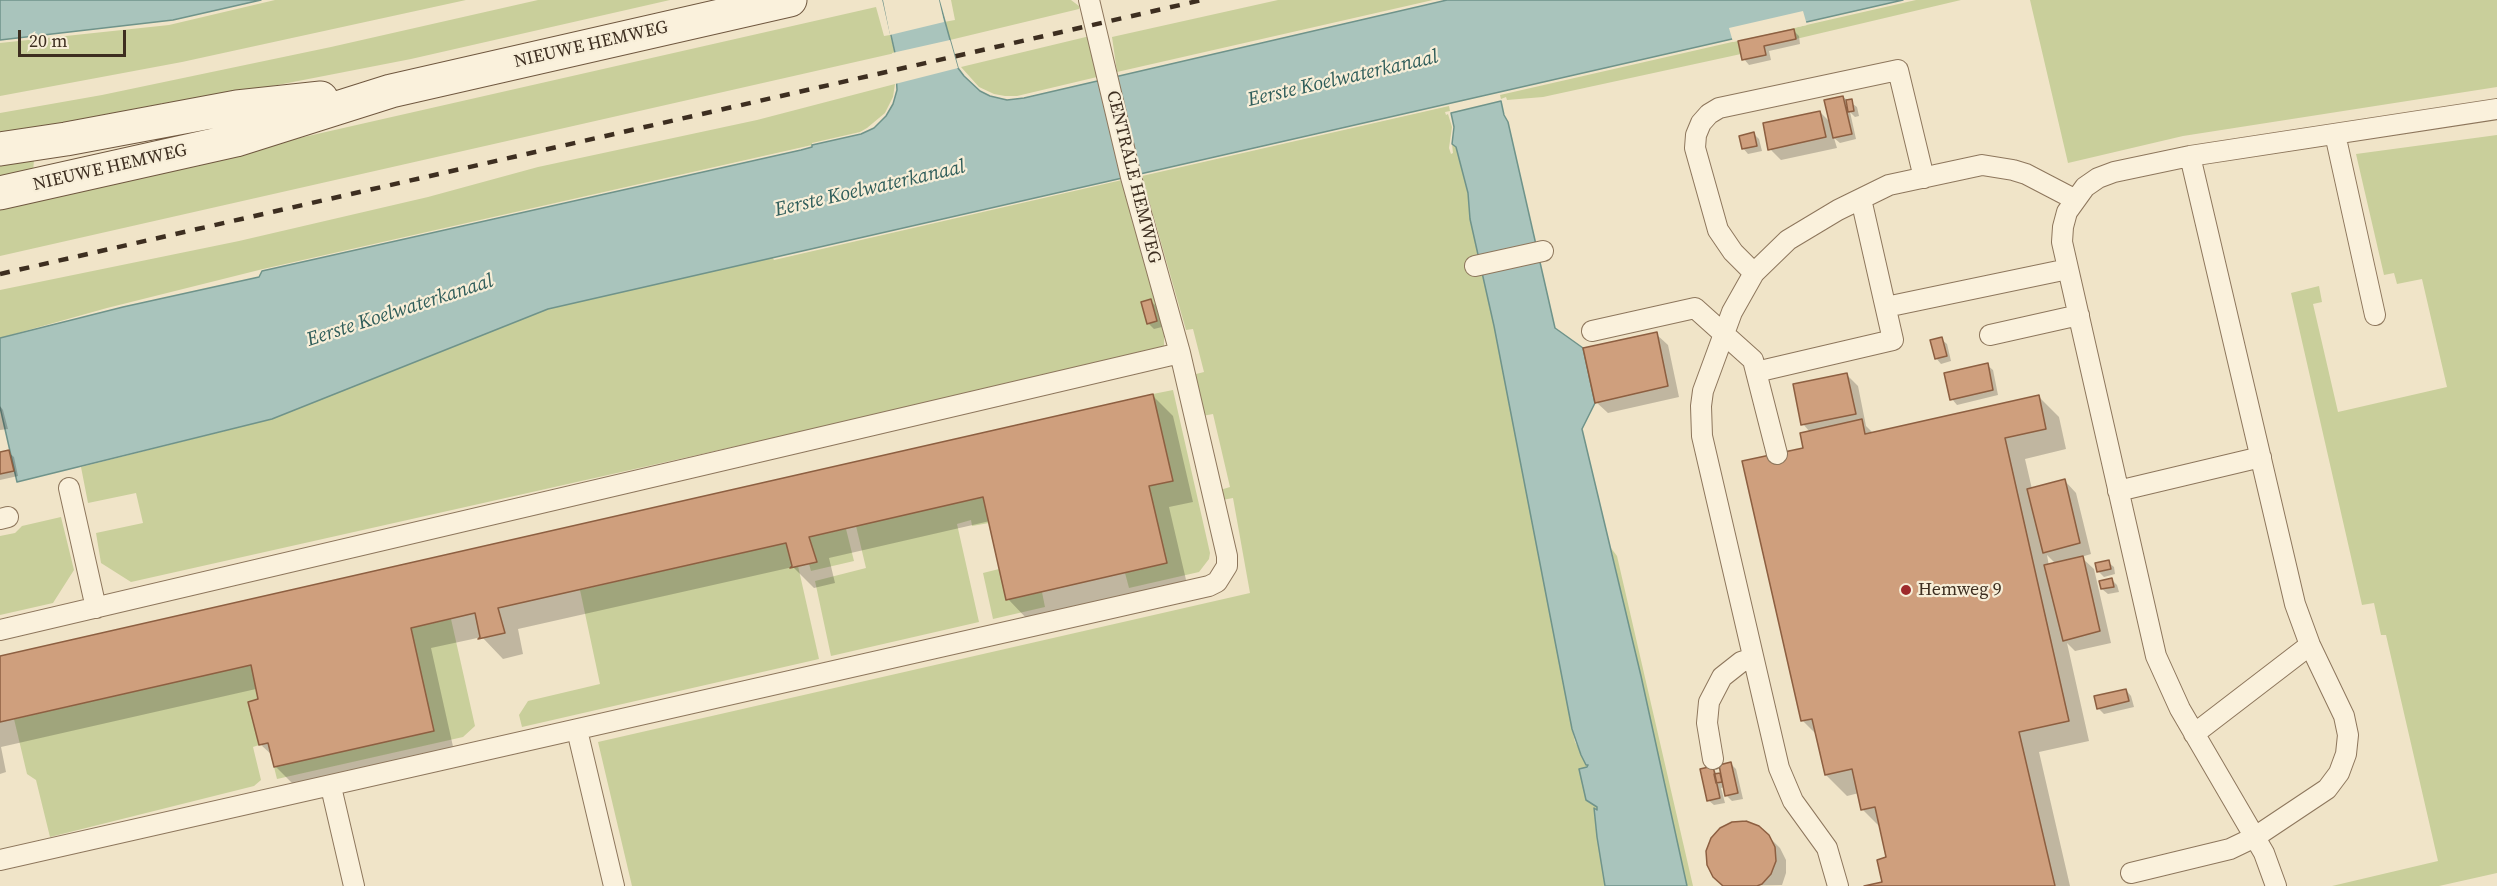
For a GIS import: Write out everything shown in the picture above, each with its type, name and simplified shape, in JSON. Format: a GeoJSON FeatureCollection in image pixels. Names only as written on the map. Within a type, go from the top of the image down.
{"type":"FeatureCollection","features":[{"type":"Feature","properties":{"kind":"main road","name":"NIEUWE HEMWEG"},"geometry":{"type":"LineString","coordinates":[[0,193],[236,140],[391,91],[790,0]]}},
{"type":"Feature","properties":{"kind":"main road","name":"NIEUWE HEMWEG"},"geometry":{"type":"LineString","coordinates":[[0,149],[237,107],[391,91]]}},
{"type":"Feature","properties":{"kind":"lane","name":"CENTRALE HEMWEG"},"geometry":{"type":"LineString","coordinates":[[578,730],[1217,582],[1227,566],[1227,556],[1180,353],[1131,177],[1089,0]]}},
{"type":"Feature","properties":{"kind":"lane"},"geometry":{"type":"LineString","coordinates":[[1754,273],[1733,252],[1718,230],[1695,148],[1696,135],[1701,123],[1719,108],[1898,70],[1924,177]]}},
{"type":"Feature","properties":{"kind":"lane"},"geometry":{"type":"LineString","coordinates":[[2276,886],[2255,837],[2180,709],[2156,656],[2062,242],[2067,212],[2074,199],[2085,187],[2098,178],[2114,172],[2190,156],[2497,110]]}},
{"type":"Feature","properties":{"kind":"lane"},"geometry":{"type":"LineString","coordinates":[[2335,134],[2375,315]]}},
{"type":"Feature","properties":{"kind":"lane"},"geometry":{"type":"LineString","coordinates":[[2132,873],[2230,849],[2255,837],[2327,789],[2339,773],[2346,754],[2348,735],[2344,716],[2310,645],[2295,604],[2190,156]]}},
{"type":"Feature","properties":{"kind":"lane"},"geometry":{"type":"LineString","coordinates":[[1838,886],[1827,848],[1793,801],[1785,785],[1702,436],[1703,391],[1732,312],[1754,273],[1788,240],[1861,199],[1889,185],[1983,165],[1998,166],[2026,174],[2074,199]]}},
{"type":"Feature","properties":{"kind":"lane"},"geometry":{"type":"LineString","coordinates":[[1756,372],[1893,340],[1861,199]]}},
{"type":"Feature","properties":{"kind":"lane"},"geometry":{"type":"LineString","coordinates":[[1475,266],[1543,251]]}},
{"type":"Feature","properties":{"kind":"lane"},"geometry":{"type":"LineString","coordinates":[[1886,307],[2068,269]]}},
{"type":"Feature","properties":{"kind":"lane"},"geometry":{"type":"LineString","coordinates":[[1592,331],[1695,308],[1753,360],[1777,454]]}},
{"type":"Feature","properties":{"kind":"lane"},"geometry":{"type":"LineString","coordinates":[[1990,335],[2079,315]]}},
{"type":"Feature","properties":{"kind":"lane"},"geometry":{"type":"LineString","coordinates":[[0,630],[1180,353]]}},
{"type":"Feature","properties":{"kind":"lane"},"geometry":{"type":"LineString","coordinates":[[2118,490],[2260,457]]}},
{"type":"Feature","properties":{"kind":"lane"},"geometry":{"type":"LineString","coordinates":[[69,488],[96,608]]}},
{"type":"Feature","properties":{"kind":"lane"},"geometry":{"type":"LineString","coordinates":[[2194,734],[2310,645]]}},
{"type":"Feature","properties":{"kind":"lane"},"geometry":{"type":"LineString","coordinates":[[1713,759],[1707,723],[1709,702],[1722,677],[1742,662],[1754,658]]}},
{"type":"Feature","properties":{"kind":"lane"},"geometry":{"type":"LineString","coordinates":[[0,860],[578,730],[614,886]]}},
{"type":"Feature","properties":{"kind":"lane"},"geometry":{"type":"LineString","coordinates":[[331,787],[354,886]]}},
{"type":"Feature","properties":{"kind":"green space"},"geometry":{"type":"Polygon","coordinates":[[[275,0],[466,0],[182,62],[0,96],[0,43],[169,25],[275,0]]]}},
{"type":"Feature","properties":{"kind":"green space"},"geometry":{"type":"Polygon","coordinates":[[[538,0],[670,0],[411,59],[211,98],[165,106],[161,103],[161,107],[0,137],[0,113],[102,95],[331,47],[538,0]]]}},
{"type":"Feature","properties":{"kind":"green space"},"geometry":{"type":"Polygon","coordinates":[[[951,0],[1071,0],[1079,6],[1079,9],[950,40],[944,22],[955,20],[951,0]]]}},
{"type":"Feature","properties":{"kind":"green space"},"geometry":{"type":"Polygon","coordinates":[[[1278,0],[1433,0],[1117,72],[1112,37],[1278,0]]]}},
{"type":"Feature","properties":{"kind":"green space"},"geometry":{"type":"Polygon","coordinates":[[[1916,0],[1961,0],[1796,39],[1793,29],[1738,41],[1741,54],[1543,97],[1507,100],[1506,97],[1501,99],[1500,95],[1916,0]]]}},
{"type":"Feature","properties":{"kind":"green space"},"geometry":{"type":"Polygon","coordinates":[[[2030,0],[2497,0],[2497,87],[2183,136],[2068,163],[2030,0]]]}},
{"type":"Feature","properties":{"kind":"green space"},"geometry":{"type":"Polygon","coordinates":[[[876,7],[884,36],[890,35],[895,53],[0,256],[0,206],[876,7]]]}},
{"type":"Feature","properties":{"kind":"green space"},"geometry":{"type":"Polygon","coordinates":[[[1090,36],[1097,77],[1017,96],[1005,96],[979,87],[961,67],[1090,36]]]}},
{"type":"Feature","properties":{"kind":"green space"},"geometry":{"type":"Polygon","coordinates":[[[895,84],[893,97],[885,113],[860,132],[812,143],[812,145],[263,269],[107,308],[0,338],[0,290],[239,241],[428,197],[538,167],[757,120],[895,84]]]}},
{"type":"Feature","properties":{"kind":"green space"},"geometry":{"type":"Polygon","coordinates":[[[1449,106],[1450,111],[1445,112],[1446,115],[1448,114],[1452,127],[1449,148],[1451,154],[1453,153],[1452,144],[1456,147],[1468,193],[1470,219],[1494,324],[1572,729],[1575,742],[1588,764],[1588,767],[1579,769],[1597,807],[1597,810],[1594,809],[1605,886],[632,886],[598,742],[1250,593],[1233,498],[1222,500],[1220,490],[1230,487],[1213,414],[1202,416],[1192,375],[1204,372],[1193,329],[1186,330],[1142,176],[1449,106]]]}},
{"type":"Feature","properties":{"kind":"green space"},"geometry":{"type":"Polygon","coordinates":[[[2497,135],[2497,873],[2439,886],[2332,886],[2438,861],[2386,635],[2381,635],[2374,603],[2362,605],[2291,293],[2319,286],[2322,302],[2313,304],[2338,412],[2447,387],[2422,279],[2397,284],[2394,273],[2384,275],[2356,154],[2497,135]]]}},
{"type":"Feature","properties":{"kind":"green space"},"geometry":{"type":"Polygon","coordinates":[[[34,160],[33,172],[0,181],[0,161],[34,160]]]}},
{"type":"Feature","properties":{"kind":"green space"},"geometry":{"type":"Polygon","coordinates":[[[1122,180],[1164,334],[1164,347],[1144,352],[1143,355],[131,582],[101,563],[96,533],[143,523],[136,493],[88,503],[81,467],[272,419],[548,309],[1122,180]]]}},
{"type":"Feature","properties":{"kind":"green space"},"geometry":{"type":"Polygon","coordinates":[[[1173,390],[1210,553],[1209,559],[1199,572],[1129,588],[1125,573],[1167,563],[1149,486],[1173,481],[1153,394],[1173,390]]]}},
{"type":"Feature","properties":{"kind":"green space"},"geometry":{"type":"Polygon","coordinates":[[[983,497],[989,523],[972,526],[971,520],[957,524],[979,622],[831,656],[815,581],[866,568],[856,526],[983,497]]]}},
{"type":"Feature","properties":{"kind":"green space"},"geometry":{"type":"Polygon","coordinates":[[[61,517],[74,570],[53,603],[0,615],[0,536],[15,533],[22,526],[61,517]]]}},
{"type":"Feature","properties":{"kind":"green space"},"geometry":{"type":"Polygon","coordinates":[[[846,529],[854,561],[811,571],[809,564],[817,562],[809,537],[846,529]]]}},
{"type":"Feature","properties":{"kind":"green space"},"geometry":{"type":"Polygon","coordinates":[[[786,543],[792,566],[790,568],[798,566],[819,659],[522,727],[519,715],[528,701],[600,684],[580,590],[786,543]]]}},
{"type":"Feature","properties":{"kind":"green space"},"geometry":{"type":"Polygon","coordinates":[[[1611,548],[1617,556],[1693,886],[1687,886],[1611,548]]]}},
{"type":"Feature","properties":{"kind":"green space"},"geometry":{"type":"Polygon","coordinates":[[[999,569],[1006,600],[1042,592],[1045,607],[993,619],[983,573],[999,569]]]}},
{"type":"Feature","properties":{"kind":"green space"},"geometry":{"type":"Polygon","coordinates":[[[451,619],[475,726],[463,737],[277,779],[274,767],[434,731],[411,628],[451,619]]]}},
{"type":"Feature","properties":{"kind":"green space"},"geometry":{"type":"Polygon","coordinates":[[[251,665],[258,699],[249,702],[259,745],[253,747],[261,780],[254,786],[50,837],[36,780],[27,774],[14,719],[251,665]]]}},
{"type":"Feature","properties":{"kind":"water"},"geometry":{"type":"Polygon","coordinates":[[[0,0],[261,0],[173,20],[0,40],[0,0]]]}},
{"type":"Feature","properties":{"kind":"water","name":"Eerste Koelwaterkanaal"},"geometry":{"type":"Polygon","coordinates":[[[883,0],[939,0],[958,68],[980,91],[1007,100],[1024,98],[1447,0],[1903,0],[548,309],[272,419],[17,482],[0,407],[0,338],[123,307],[259,277],[262,271],[801,150],[812,147],[812,145],[861,134],[874,128],[886,116],[897,90],[895,53],[883,0]]]}},
{"type":"Feature","properties":{"kind":"water"},"geometry":{"type":"Polygon","coordinates":[[[1501,101],[1508,122],[1555,328],[1583,348],[1595,403],[1582,429],[1641,676],[1687,886],[1605,886],[1594,808],[1597,810],[1597,807],[1586,800],[1579,769],[1588,765],[1581,755],[1572,729],[1494,326],[1470,219],[1468,193],[1456,147],[1452,144],[1454,127],[1451,113],[1501,101]]]}},
{"type":"Feature","properties":{"kind":"pier"},"geometry":{"type":"Polygon","coordinates":[[[883,0],[939,0],[944,22],[890,35],[883,0]]]}},
{"type":"Feature","properties":{"kind":"pier"},"geometry":{"type":"Polygon","coordinates":[[[1803,11],[1807,25],[1733,42],[1729,28],[1803,11]]]}},
{"type":"Feature","properties":{"kind":"pier"},"geometry":{"type":"Polygon","coordinates":[[[950,40],[958,68],[895,84],[892,53],[950,40]]]}},
{"type":"Feature","properties":{"kind":"building"},"geometry":{"type":"Polygon","coordinates":[[[1794,29],[1796,39],[1764,46],[1766,55],[1742,60],[1738,41],[1794,29]]]}},
{"type":"Feature","properties":{"kind":"building"},"geometry":{"type":"Polygon","coordinates":[[[1843,96],[1852,134],[1833,138],[1824,100],[1843,96]]]}},
{"type":"Feature","properties":{"kind":"building"},"geometry":{"type":"Polygon","coordinates":[[[1852,99],[1854,111],[1848,112],[1846,100],[1852,99]]]}},
{"type":"Feature","properties":{"kind":"building"},"geometry":{"type":"Polygon","coordinates":[[[1820,111],[1826,137],[1768,150],[1763,123],[1820,111]]]}},
{"type":"Feature","properties":{"kind":"building"},"geometry":{"type":"Polygon","coordinates":[[[1754,132],[1757,146],[1742,149],[1739,136],[1754,132]]]}},
{"type":"Feature","properties":{"kind":"building"},"geometry":{"type":"Polygon","coordinates":[[[1151,299],[1157,321],[1147,324],[1141,302],[1151,299]]]}},
{"type":"Feature","properties":{"kind":"building"},"geometry":{"type":"Polygon","coordinates":[[[1657,332],[1668,386],[1595,403],[1583,348],[1657,332]]]}},
{"type":"Feature","properties":{"kind":"building"},"geometry":{"type":"Polygon","coordinates":[[[1942,337],[1947,356],[1935,359],[1930,340],[1942,337]]]}},
{"type":"Feature","properties":{"kind":"building"},"geometry":{"type":"Polygon","coordinates":[[[1988,363],[1993,390],[1950,400],[1944,373],[1988,363]]]}},
{"type":"Feature","properties":{"kind":"building"},"geometry":{"type":"Polygon","coordinates":[[[1847,373],[1856,414],[1801,425],[1793,384],[1847,373]]]}},
{"type":"Feature","properties":{"kind":"building"},"geometry":{"type":"Polygon","coordinates":[[[1153,394],[1173,481],[1149,486],[1167,563],[1006,600],[983,497],[809,537],[817,562],[790,568],[792,566],[786,543],[498,608],[505,633],[478,639],[480,637],[475,613],[411,628],[434,731],[274,767],[268,743],[259,745],[248,702],[258,699],[251,665],[0,722],[0,656],[1153,394]]]}},
{"type":"Feature","properties":{"kind":"building","name":"Hemweg 9"},"geometry":{"type":"Polygon","coordinates":[[[2039,395],[2046,429],[2005,438],[2069,721],[2019,732],[2055,886],[1864,886],[1882,882],[1877,860],[1886,857],[1875,807],[1861,810],[1852,769],[1825,775],[1812,719],[1801,721],[1742,461],[1803,448],[1800,433],[1862,419],[1865,434],[2039,395]]]}},
{"type":"Feature","properties":{"kind":"building"},"geometry":{"type":"Polygon","coordinates":[[[9,450],[14,471],[0,474],[0,452],[9,450]]]}},
{"type":"Feature","properties":{"kind":"building"},"geometry":{"type":"Polygon","coordinates":[[[2065,479],[2080,543],[2043,553],[2027,489],[2065,479]]]}},
{"type":"Feature","properties":{"kind":"building"},"geometry":{"type":"Polygon","coordinates":[[[2083,556],[2100,631],[2063,641],[2044,565],[2083,556]]]}},
{"type":"Feature","properties":{"kind":"building"},"geometry":{"type":"Polygon","coordinates":[[[2109,560],[2111,569],[2097,572],[2095,563],[2109,560]]]}},
{"type":"Feature","properties":{"kind":"building"},"geometry":{"type":"Polygon","coordinates":[[[2112,578],[2114,587],[2101,589],[2099,581],[2112,578]]]}},
{"type":"Feature","properties":{"kind":"building"},"geometry":{"type":"Polygon","coordinates":[[[2126,689],[2129,701],[2097,709],[2094,696],[2126,689]]]}},
{"type":"Feature","properties":{"kind":"building"},"geometry":{"type":"Polygon","coordinates":[[[1731,762],[1738,793],[1725,796],[1719,765],[1731,762]]]}},
{"type":"Feature","properties":{"kind":"building"},"geometry":{"type":"Polygon","coordinates":[[[1713,766],[1720,798],[1707,801],[1700,769],[1713,766]]]}},
{"type":"Feature","properties":{"kind":"building"},"geometry":{"type":"Polygon","coordinates":[[[1720,773],[1722,782],[1716,783],[1714,774],[1720,773]]]}},
{"type":"Feature","properties":{"kind":"building"},"geometry":{"type":"Polygon","coordinates":[[[1746,821],[1759,826],[1769,835],[1775,847],[1776,861],[1771,874],[1762,884],[1723,886],[1713,877],[1707,865],[1706,851],[1711,838],[1720,828],[1732,822],[1746,821]]]}},
{"type":"Feature","properties":{"kind":"railway"},"geometry":{"type":"LineString","coordinates":[[0,274],[1202,0]]}},
{"type":"Feature","properties":{"kind":"place","name":"Hemweg 9"},"geometry":{"type":"Point","coordinates":[1906,590]}}]}
